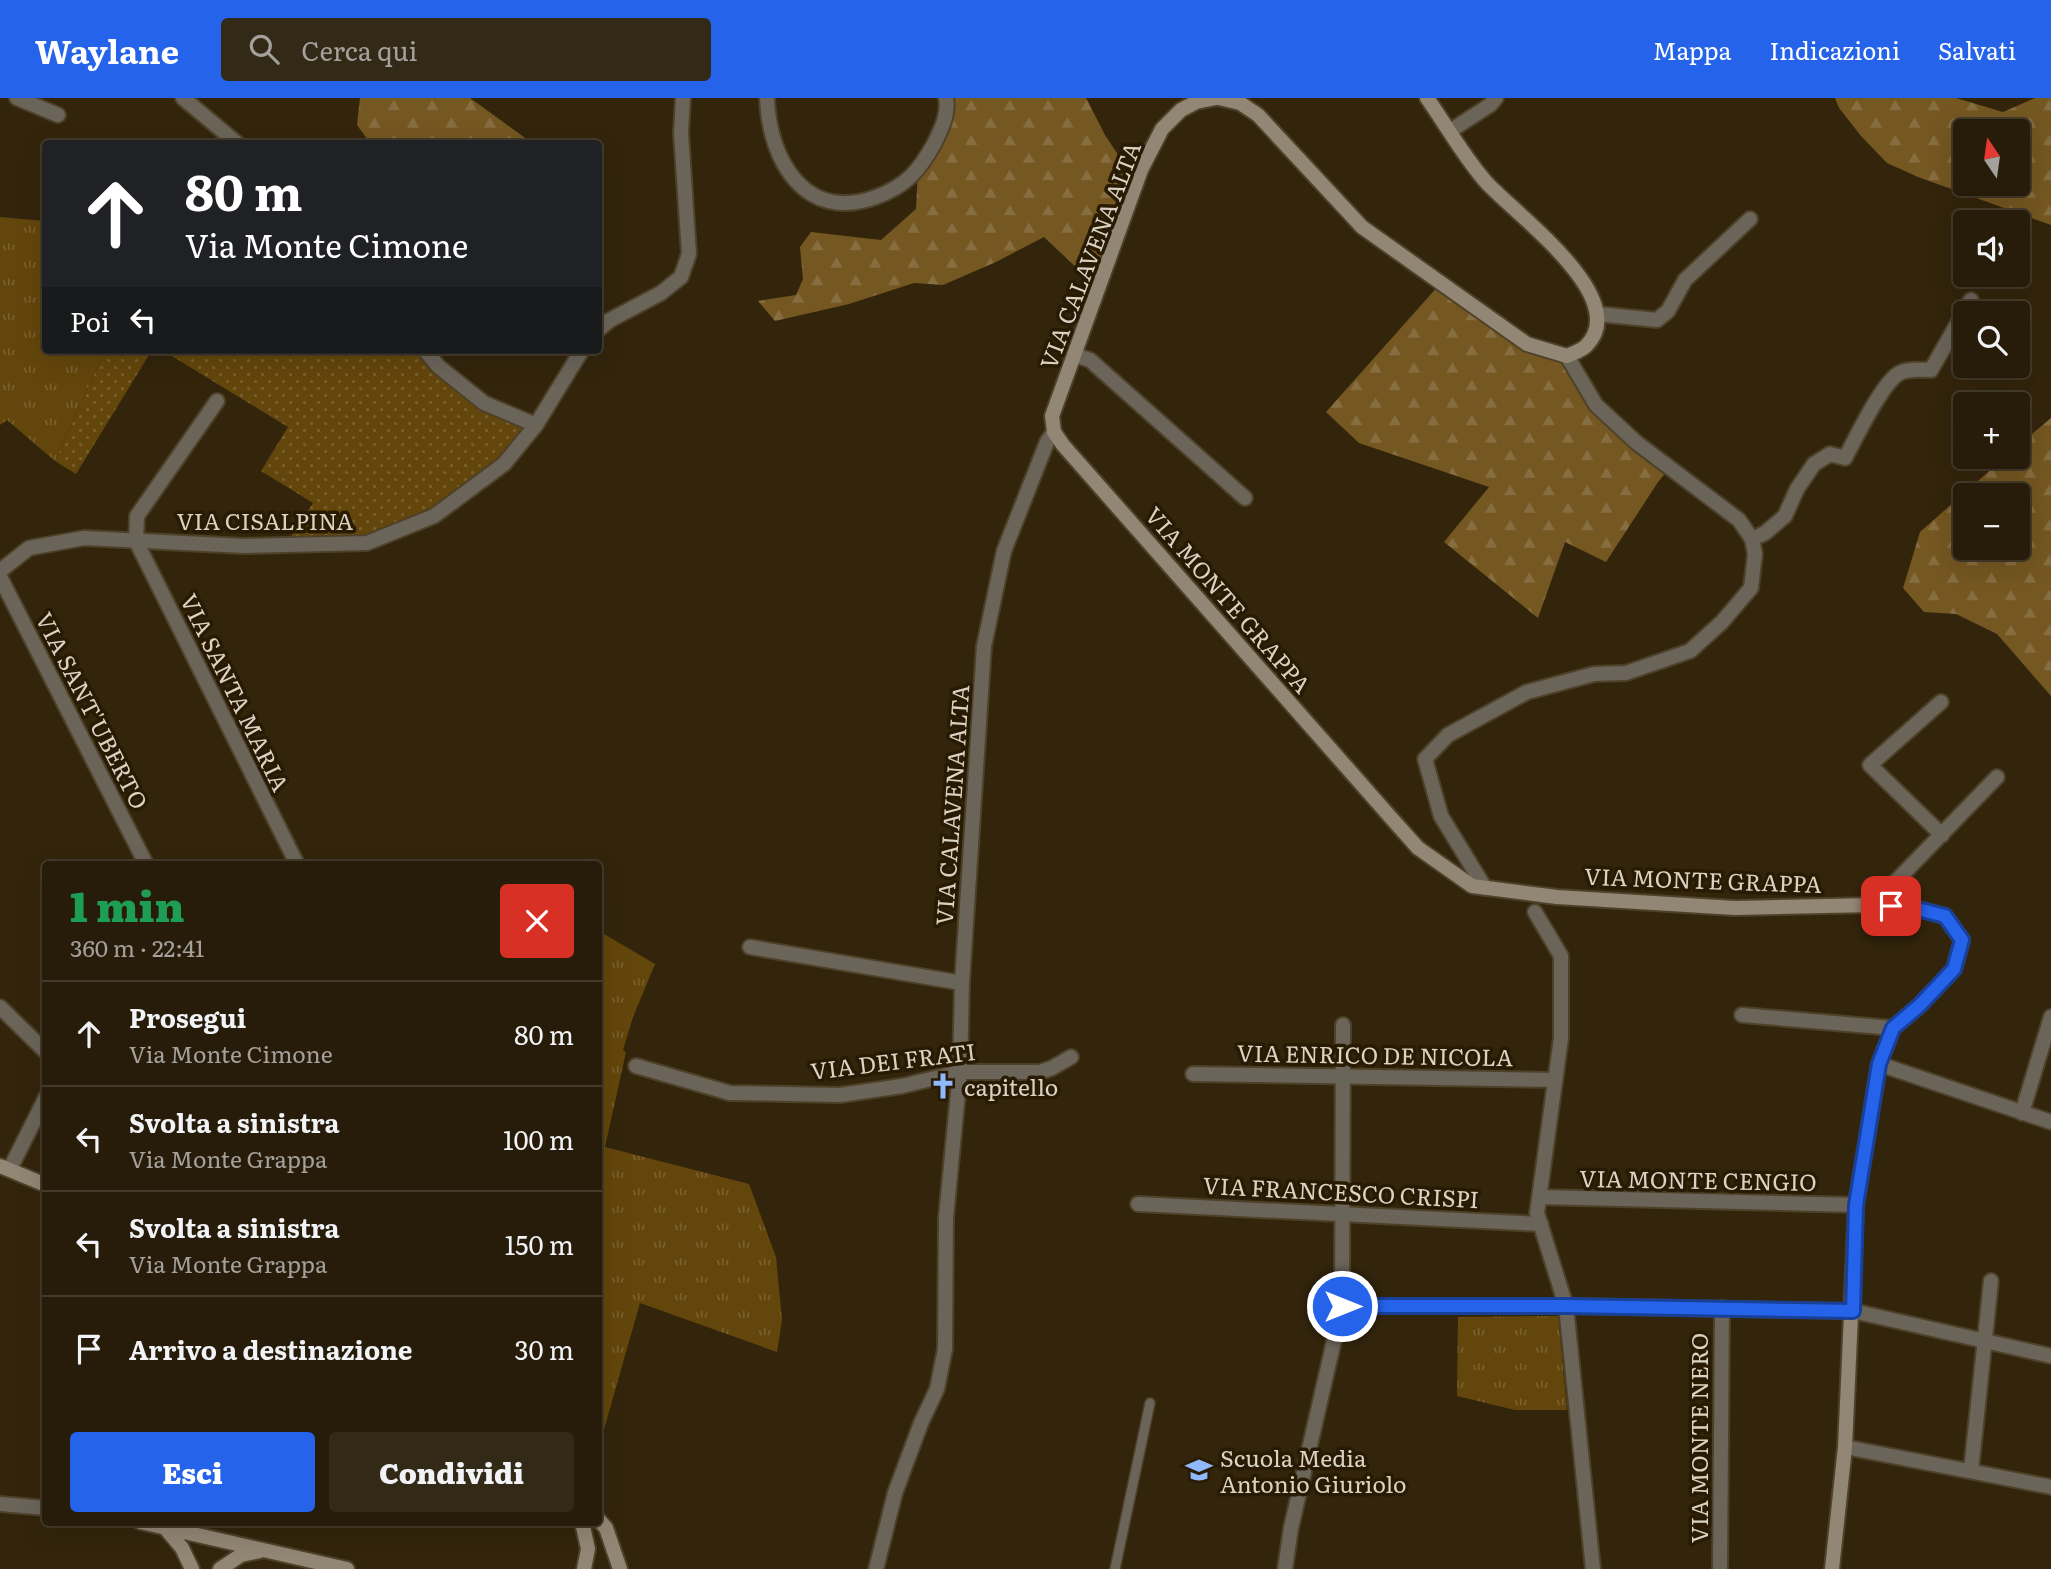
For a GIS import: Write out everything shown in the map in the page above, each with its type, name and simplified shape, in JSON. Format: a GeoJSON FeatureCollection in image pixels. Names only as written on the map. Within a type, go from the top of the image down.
{"type":"FeatureCollection","features":[{"type":"Feature","properties":{"kind":"street"},"geometry":{"type":"LineString","coordinates":[[17,98],[58,115]]}},
{"type":"Feature","properties":{"kind":"street"},"geometry":{"type":"LineString","coordinates":[[183,98],[233,140]]}},
{"type":"Feature","properties":{"kind":"street"},"geometry":{"type":"LineString","coordinates":[[602,327],[661,293],[681,277],[689,254],[681,133],[683,98]]}},
{"type":"Feature","properties":{"kind":"street"},"geometry":{"type":"LineString","coordinates":[[767,98],[768,120],[777,154],[794,178],[814,195],[838,204],[865,201],[896,190],[919,170],[943,128],[946,98]]}},
{"type":"Feature","properties":{"kind":"street","name":"VIA CALAVENA ALTA"},"geometry":{"type":"LineString","coordinates":[[876,1569],[895,1493],[921,1423],[937,1389],[945,1349],[946,1217],[960,1072],[962,983],[984,646],[1004,551],[1047,442],[1054,432],[1052,416],[1141,170],[1162,129],[1181,110],[1196,102],[1218,98],[1240,103],[1258,115],[1362,227],[1527,344],[1567,356]]}},
{"type":"Feature","properties":{"kind":"street"},"geometry":{"type":"LineString","coordinates":[[1427,98],[1485,181],[1580,274],[1595,299],[1598,314],[1595,334],[1585,347],[1567,356],[1596,405],[1637,443],[1739,520],[1752,538],[1755,554],[1751,588],[1723,622],[1690,651],[1626,673],[1594,674],[1527,692],[1448,735],[1425,760],[1441,817],[1485,888]]}},
{"type":"Feature","properties":{"kind":"street"},"geometry":{"type":"LineString","coordinates":[[1450,131],[1490,105],[1496,98]]}},
{"type":"Feature","properties":{"kind":"street"},"geometry":{"type":"LineString","coordinates":[[1598,314],[1657,320],[1668,311],[1685,280],[1750,219]]}},
{"type":"Feature","properties":{"kind":"street"},"geometry":{"type":"LineString","coordinates":[[1752,538],[1765,533],[1785,516],[1797,489],[1814,464],[1830,454],[1845,458],[1882,393],[1897,374],[1909,370],[1931,370],[1971,300]]}},
{"type":"Feature","properties":{"kind":"street"},"geometry":{"type":"LineString","coordinates":[[428,354],[438,366],[484,403],[536,425]]}},
{"type":"Feature","properties":{"kind":"street","name":"VIA CISALPINA"},"geometry":{"type":"LineString","coordinates":[[0,571],[30,548],[84,538],[244,546],[368,543],[434,516],[504,464],[536,425],[580,354]]}},
{"type":"Feature","properties":{"kind":"street"},"geometry":{"type":"LineString","coordinates":[[1074,355],[1090,360],[1245,498]]}},
{"type":"Feature","properties":{"kind":"street"},"geometry":{"type":"LineString","coordinates":[[136,541],[137,516],[217,401]]}},
{"type":"Feature","properties":{"kind":"street","name":"VIA MONTE GRAPPA"},"geometry":{"type":"LineString","coordinates":[[1054,432],[1418,848],[1472,886],[1557,897],[1735,908],[1873,905],[1910,907],[1945,916],[1962,940],[1954,969],[1920,1005],[1893,1028],[1879,1064],[1856,1205],[1845,1447],[1832,1569]]}},
{"type":"Feature","properties":{"kind":"street","name":"VIA SANTA MARIA"},"geometry":{"type":"LineString","coordinates":[[136,541],[296,861]]}},
{"type":"Feature","properties":{"kind":"street","name":"VIA SANT'UBERTO"},"geometry":{"type":"LineString","coordinates":[[0,577],[144,861]]}},
{"type":"Feature","properties":{"kind":"street"},"geometry":{"type":"LineString","coordinates":[[1941,702],[1870,765],[1942,835]]}},
{"type":"Feature","properties":{"kind":"street"},"geometry":{"type":"LineString","coordinates":[[1873,905],[1997,777]]}},
{"type":"Feature","properties":{"kind":"street"},"geometry":{"type":"LineString","coordinates":[[1535,912],[1561,956],[1561,1038],[1537,1213],[1566,1306],[1593,1569]]}},
{"type":"Feature","properties":{"kind":"street"},"geometry":{"type":"LineString","coordinates":[[750,947],[962,983]]}},
{"type":"Feature","properties":{"kind":"street"},"geometry":{"type":"LineString","coordinates":[[0,1007],[42,1048]]}},
{"type":"Feature","properties":{"kind":"street"},"geometry":{"type":"LineString","coordinates":[[1742,1015],[1893,1028]]}},
{"type":"Feature","properties":{"kind":"street"},"geometry":{"type":"LineString","coordinates":[[2022,1113],[2051,1017]]}},
{"type":"Feature","properties":{"kind":"street"},"geometry":{"type":"LineString","coordinates":[[1285,1569],[1291,1528],[1342,1306],[1343,1025]]}},
{"type":"Feature","properties":{"kind":"street","name":"VIA DEI FRATI"},"geometry":{"type":"LineString","coordinates":[[636,1066],[730,1093],[840,1095],[902,1086],[960,1072],[1040,1072],[1071,1057]]}},
{"type":"Feature","properties":{"kind":"street"},"geometry":{"type":"LineString","coordinates":[[1879,1064],[2051,1122]]}},
{"type":"Feature","properties":{"kind":"street","name":"VIA ENRICO DE NICOLA"},"geometry":{"type":"LineString","coordinates":[[1193,1074],[1555,1080]]}},
{"type":"Feature","properties":{"kind":"street"},"geometry":{"type":"LineString","coordinates":[[42,1104],[5,1167],[42,1183]]}},
{"type":"Feature","properties":{"kind":"street","name":"VIA MONTE CENGIO"},"geometry":{"type":"LineString","coordinates":[[1539,1197],[1856,1205]]}},
{"type":"Feature","properties":{"kind":"street","name":"VIA FRANCESCO CRISPI"},"geometry":{"type":"LineString","coordinates":[[1138,1204],[1541,1224]]}},
{"type":"Feature","properties":{"kind":"street"},"geometry":{"type":"LineString","coordinates":[[1971,1471],[1991,1281]]}},
{"type":"Feature","properties":{"kind":"street"},"geometry":{"type":"LineString","coordinates":[[1342,1306],[1566,1306],[1853,1311],[2051,1356]]}},
{"type":"Feature","properties":{"kind":"street","name":"VIA MONTE NERO"},"geometry":{"type":"LineString","coordinates":[[1720,1569],[1722,1308]]}},
{"type":"Feature","properties":{"kind":"street"},"geometry":{"type":"LineString","coordinates":[[1845,1447],[2051,1487]]}},
{"type":"Feature","properties":{"kind":"street"},"geometry":{"type":"LineString","coordinates":[[0,1504],[42,1508]]}},
{"type":"Feature","properties":{"kind":"street"},"geometry":{"type":"LineString","coordinates":[[602,1524],[620,1569]]}},
{"type":"Feature","properties":{"kind":"street"},"geometry":{"type":"LineString","coordinates":[[155,1526],[347,1569]]}},
{"type":"Feature","properties":{"kind":"street"},"geometry":{"type":"LineString","coordinates":[[583,1526],[588,1549],[584,1569]]}},
{"type":"Feature","properties":{"kind":"street"},"geometry":{"type":"LineString","coordinates":[[166,1529],[182,1548],[192,1569]]}},
{"type":"Feature","properties":{"kind":"street"},"geometry":{"type":"LineString","coordinates":[[220,1569],[241,1555],[265,1550]]}},
{"type":"Feature","properties":{"kind":"lane"},"geometry":{"type":"LineString","coordinates":[[1115,1569],[1150,1403]]}},
{"type":"Feature","properties":{"kind":"green space"},"geometry":{"type":"Polygon","coordinates":[[[360,98],[470,98],[528,140],[368,140],[357,125],[360,98]]]}},
{"type":"Feature","properties":{"kind":"green space"},"geometry":{"type":"Polygon","coordinates":[[[945,98],[1086,98],[1105,135],[1136,182],[1099,289],[1044,237],[943,285],[914,283],[849,304],[775,321],[758,301],[796,295],[803,279],[800,247],[811,232],[881,240],[916,209],[918,170],[942,128],[945,98]]]}},
{"type":"Feature","properties":{"kind":"green space"},"geometry":{"type":"Polygon","coordinates":[[[1835,98],[1956,98],[2003,112],[2035,98],[2051,98],[2051,225],[2030,217],[2030,210],[2009,210],[1971,196],[2030,196],[2030,119],[1953,119],[1953,190],[1887,163],[1839,108],[1835,98]]]}},
{"type":"Feature","properties":{"kind":"green space"},"geometry":{"type":"Polygon","coordinates":[[[0,217],[42,221],[42,354],[103,354],[55,461],[7,420],[0,425],[0,217]]]}},
{"type":"Feature","properties":{"kind":"green space"},"geometry":{"type":"Polygon","coordinates":[[[1440,284],[1528,345],[1568,358],[1596,404],[1673,464],[1658,482],[1606,562],[1565,542],[1538,618],[1444,542],[1489,487],[1359,443],[1326,412],[1440,284]]]}},
{"type":"Feature","properties":{"kind":"green space"},"geometry":{"type":"Polygon","coordinates":[[[103,354],[150,354],[76,474],[55,461],[103,354]]]}},
{"type":"Feature","properties":{"kind":"green space"},"geometry":{"type":"Polygon","coordinates":[[[169,354],[426,354],[449,377],[539,425],[450,506],[376,539],[284,547],[313,503],[261,471],[288,427],[169,354]]]}},
{"type":"Feature","properties":{"kind":"green space"},"geometry":{"type":"Polygon","coordinates":[[[2051,418],[2051,696],[1997,634],[1956,614],[1924,612],[1903,588],[1920,532],[1953,503],[1953,560],[2030,560],[2030,483],[1976,483],[1991,469],[2030,469],[2030,436],[2051,418]]]}},
{"type":"Feature","properties":{"kind":"green space"},"geometry":{"type":"Polygon","coordinates":[[[602,933],[655,964],[633,1017],[623,1050],[626,1052],[605,1147],[749,1184],[776,1257],[782,1320],[777,1352],[640,1303],[602,1436],[602,933]]]}},
{"type":"Feature","properties":{"kind":"green space"},"geometry":{"type":"Polygon","coordinates":[[[1558,1316],[1567,1410],[1515,1410],[1457,1396],[1458,1317],[1558,1316]]]}},
{"type":"Feature","properties":{"kind":"place","name":"capitello"},"geometry":{"type":"Point","coordinates":[943,1086]}},
{"type":"Feature","properties":{"kind":"place","name":"Scuola Media Antonio Giuriolo"},"geometry":{"type":"Point","coordinates":[1199,1470]}},
{"type":"Feature","properties":{"kind":"route"},"geometry":{"type":"LineString","coordinates":[[1342,1306],[1566,1306],[1853,1311],[1856,1205],[1879,1064],[1893,1028],[1920,1005],[1954,969],[1962,940],[1945,916],[1910,907],[1891,906]]}}]}
